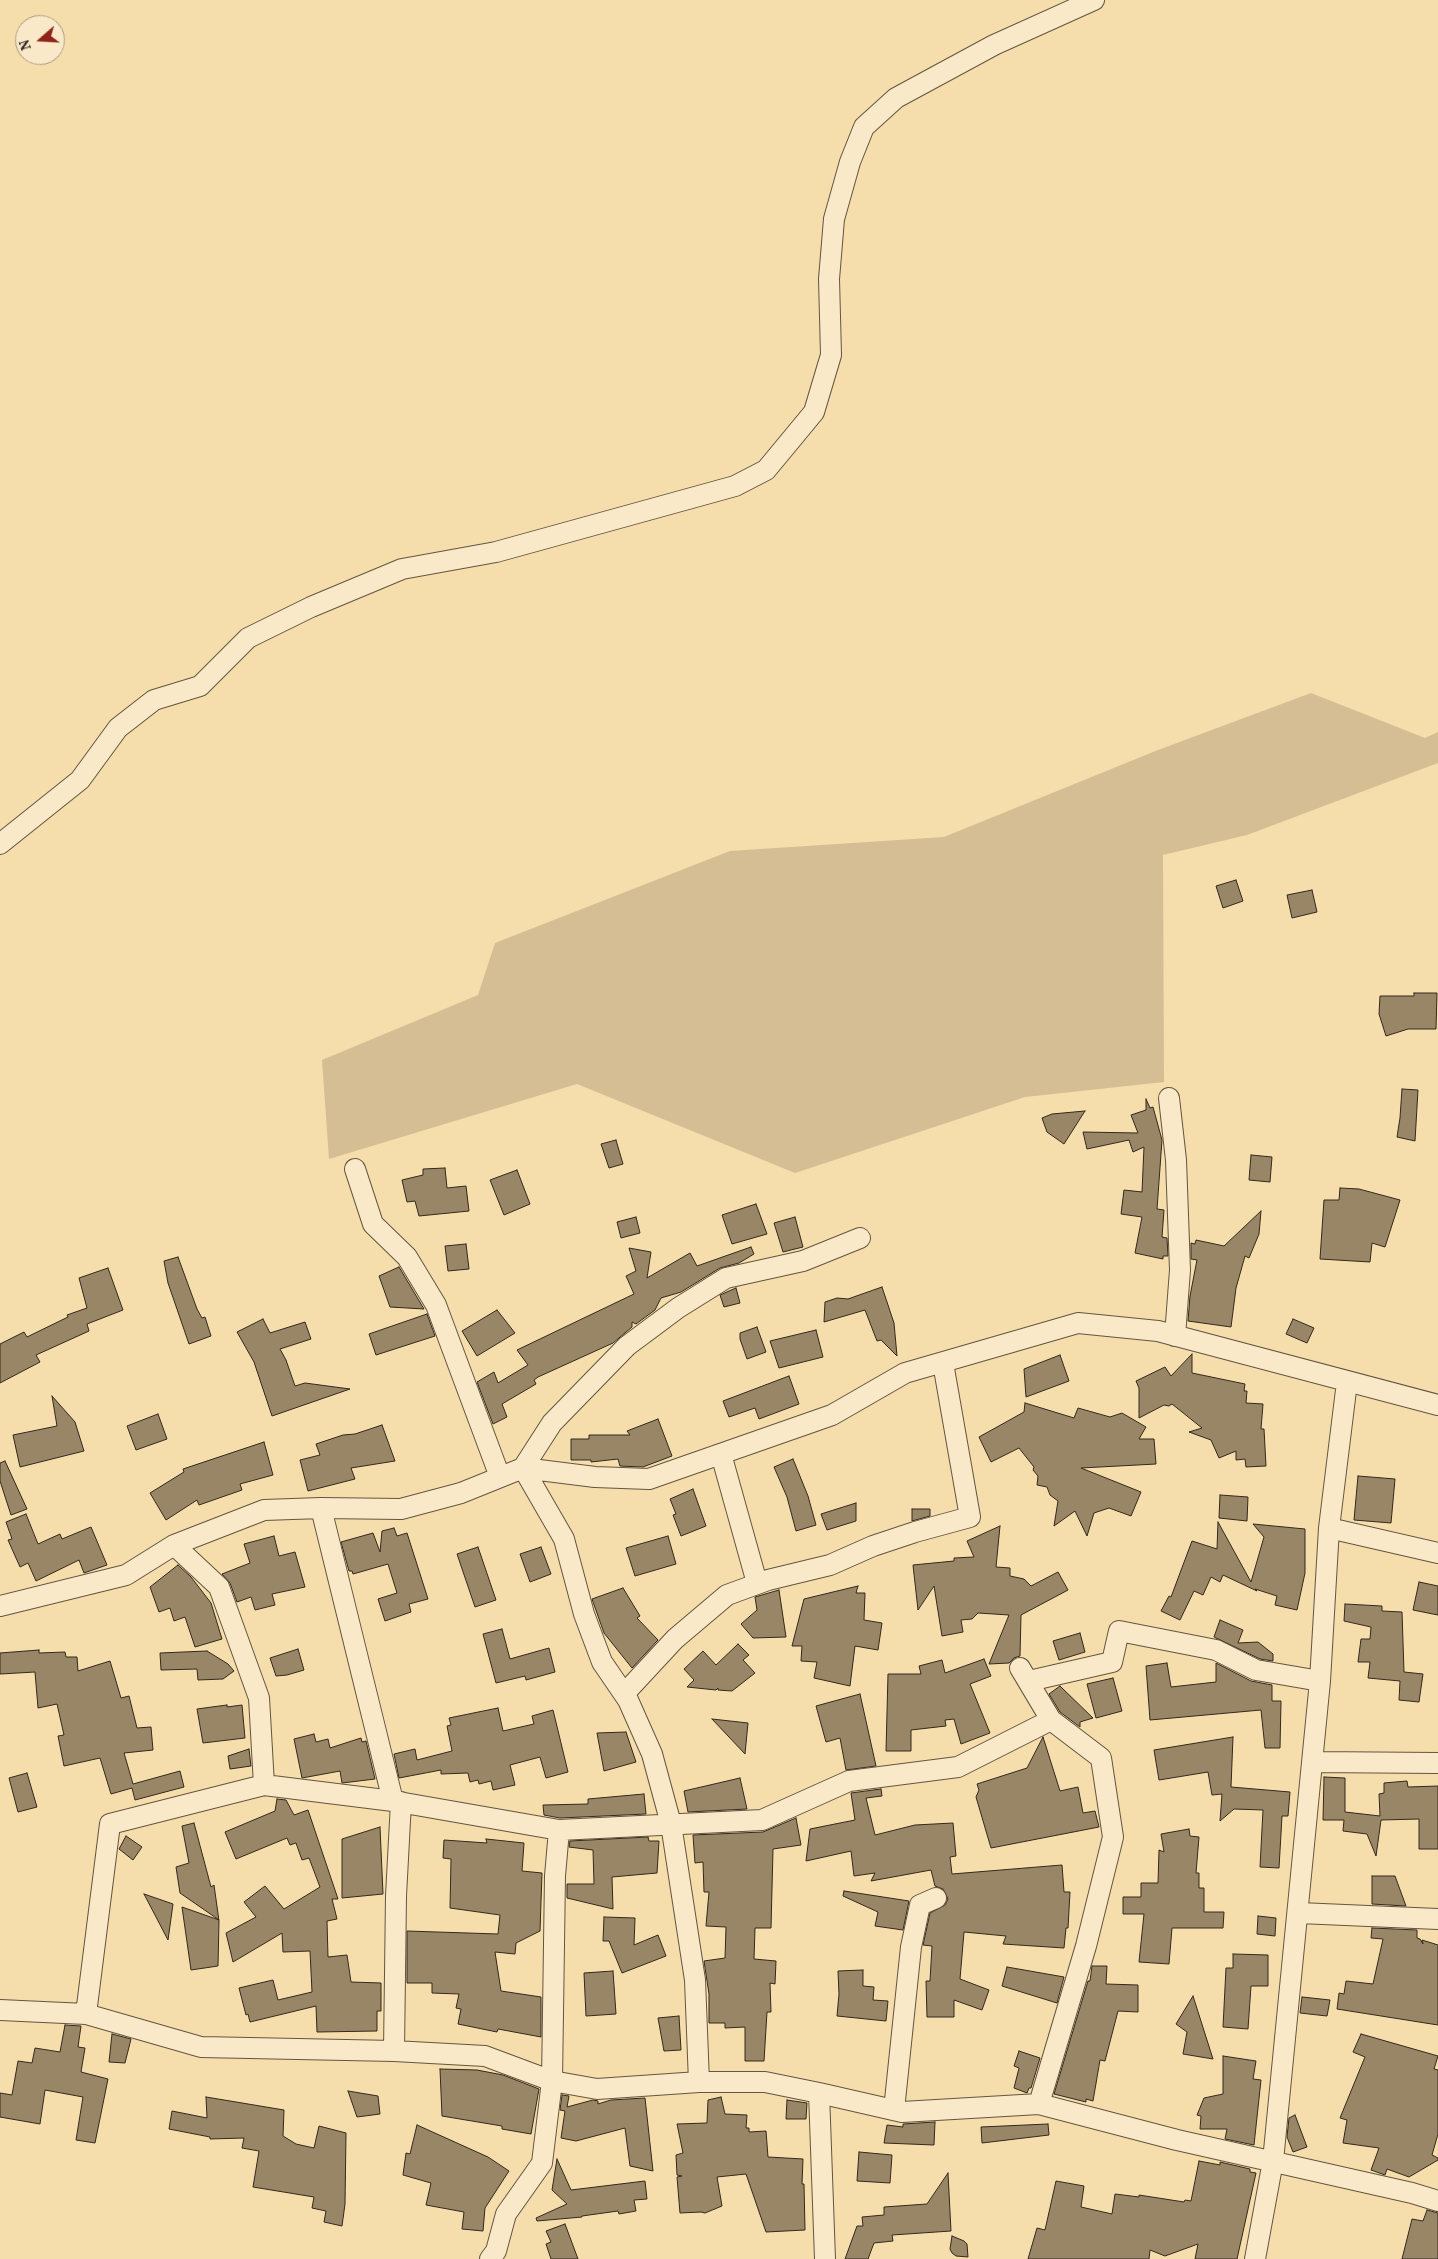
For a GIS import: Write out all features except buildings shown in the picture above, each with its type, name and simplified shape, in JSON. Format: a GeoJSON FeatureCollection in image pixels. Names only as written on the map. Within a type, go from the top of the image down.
{"type":"FeatureCollection","features":[{"type":"Feature","properties":{"kind":"street"},"geometry":{"type":"LineString","coordinates":[[0,844],[80,780],[118,728],[154,700],[200,686],[248,638],[311,607],[402,569],[496,552],[735,486],[766,470],[814,412],[831,355],[829,279],[834,219],[850,162],[864,127],[896,98],[994,45],[1094,0]]}},
{"type":"Feature","properties":{"kind":"street"},"geometry":{"type":"LineString","coordinates":[[1169,1098],[1176,1160],[1180,1270],[1175,1336]]}},
{"type":"Feature","properties":{"kind":"street"},"geometry":{"type":"LineString","coordinates":[[355,1169],[373,1224],[407,1256],[436,1305],[500,1477]]}},
{"type":"Feature","properties":{"kind":"street"},"geometry":{"type":"LineString","coordinates":[[523,1468],[552,1423],[627,1346],[678,1308],[726,1278],[803,1261],[860,1238]]}},
{"type":"Feature","properties":{"kind":"street"},"geometry":{"type":"LineString","coordinates":[[0,1606],[126,1575],[174,1545],[264,1510],[321,1508],[401,1509],[461,1493],[523,1468],[595,1477],[648,1479],[832,1415],[905,1373],[1078,1323],[1158,1331],[1438,1405]]}},
{"type":"Feature","properties":{"kind":"street"},"geometry":{"type":"LineString","coordinates":[[624,1694],[675,1639],[727,1595],[757,1584],[830,1565],[873,1546],[907,1534],[970,1517],[943,1363]]}},
{"type":"Feature","properties":{"kind":"street"},"geometry":{"type":"LineString","coordinates":[[1256,2259],[1273,2161],[1299,1913],[1320,1681],[1329,1528],[1347,1382]]}},
{"type":"Feature","properties":{"kind":"street"},"geometry":{"type":"LineString","coordinates":[[721,1454],[757,1584]]}},
{"type":"Feature","properties":{"kind":"street"},"geometry":{"type":"LineString","coordinates":[[523,1468],[564,1539],[584,1614],[602,1662],[624,1694],[652,1754],[671,1824],[695,1980],[698,2082]]}},
{"type":"Feature","properties":{"kind":"street"},"geometry":{"type":"LineString","coordinates":[[321,1508],[397,1802],[394,2051]]}},
{"type":"Feature","properties":{"kind":"street"},"geometry":{"type":"LineString","coordinates":[[1329,1528],[1438,1553]]}},
{"type":"Feature","properties":{"kind":"street"},"geometry":{"type":"LineString","coordinates":[[174,1545],[218,1587],[259,1698],[264,1785]]}},
{"type":"Feature","properties":{"kind":"street"},"geometry":{"type":"LineString","coordinates":[[1039,2104],[1086,1946],[1113,1837],[1101,1758],[1051,1720],[1025,1674],[1112,1662],[1119,1631],[1216,1650],[1256,1670],[1320,1681]]}},
{"type":"Feature","properties":{"kind":"street"},"geometry":{"type":"LineString","coordinates":[[86,2014],[110,1824],[264,1785],[397,1802],[559,1830],[762,1820],[848,1781],[958,1767],[1051,1720]]}},
{"type":"Feature","properties":{"kind":"street"},"geometry":{"type":"LineString","coordinates":[[1312,1762],[1438,1763]]}},
{"type":"Feature","properties":{"kind":"street"},"geometry":{"type":"LineString","coordinates":[[490,2259],[496,2251],[506,2214],[542,2164],[552,2080],[554,1876],[559,1830]]}},
{"type":"Feature","properties":{"kind":"street"},"geometry":{"type":"LineString","coordinates":[[894,2110],[911,1947],[920,1905],[936,1898]]}},
{"type":"Feature","properties":{"kind":"street"},"geometry":{"type":"LineString","coordinates":[[1299,1913],[1438,1919]]}},
{"type":"Feature","properties":{"kind":"street"},"geometry":{"type":"LineString","coordinates":[[0,2010],[86,2014],[201,2047],[394,2051],[485,2056],[552,2080],[598,2089],[698,2082],[765,2082],[902,2112],[1039,2104],[1177,2140],[1412,2193],[1438,2201]]}},
{"type":"Feature","properties":{"kind":"street"},"geometry":{"type":"LineString","coordinates":[[819,2093],[825,2259]]}},
{"type":"Feature","properties":{"kind":"shaded area"},"geometry":{"type":"Polygon","coordinates":[[[1311,693],[1425,738],[1438,732],[1438,763],[1247,835],[1163,855],[1164,1082],[1025,1097],[795,1173],[577,1084],[329,1159],[322,1060],[478,995],[495,943],[730,851],[944,837],[1158,750],[1311,693]]]}}]}
